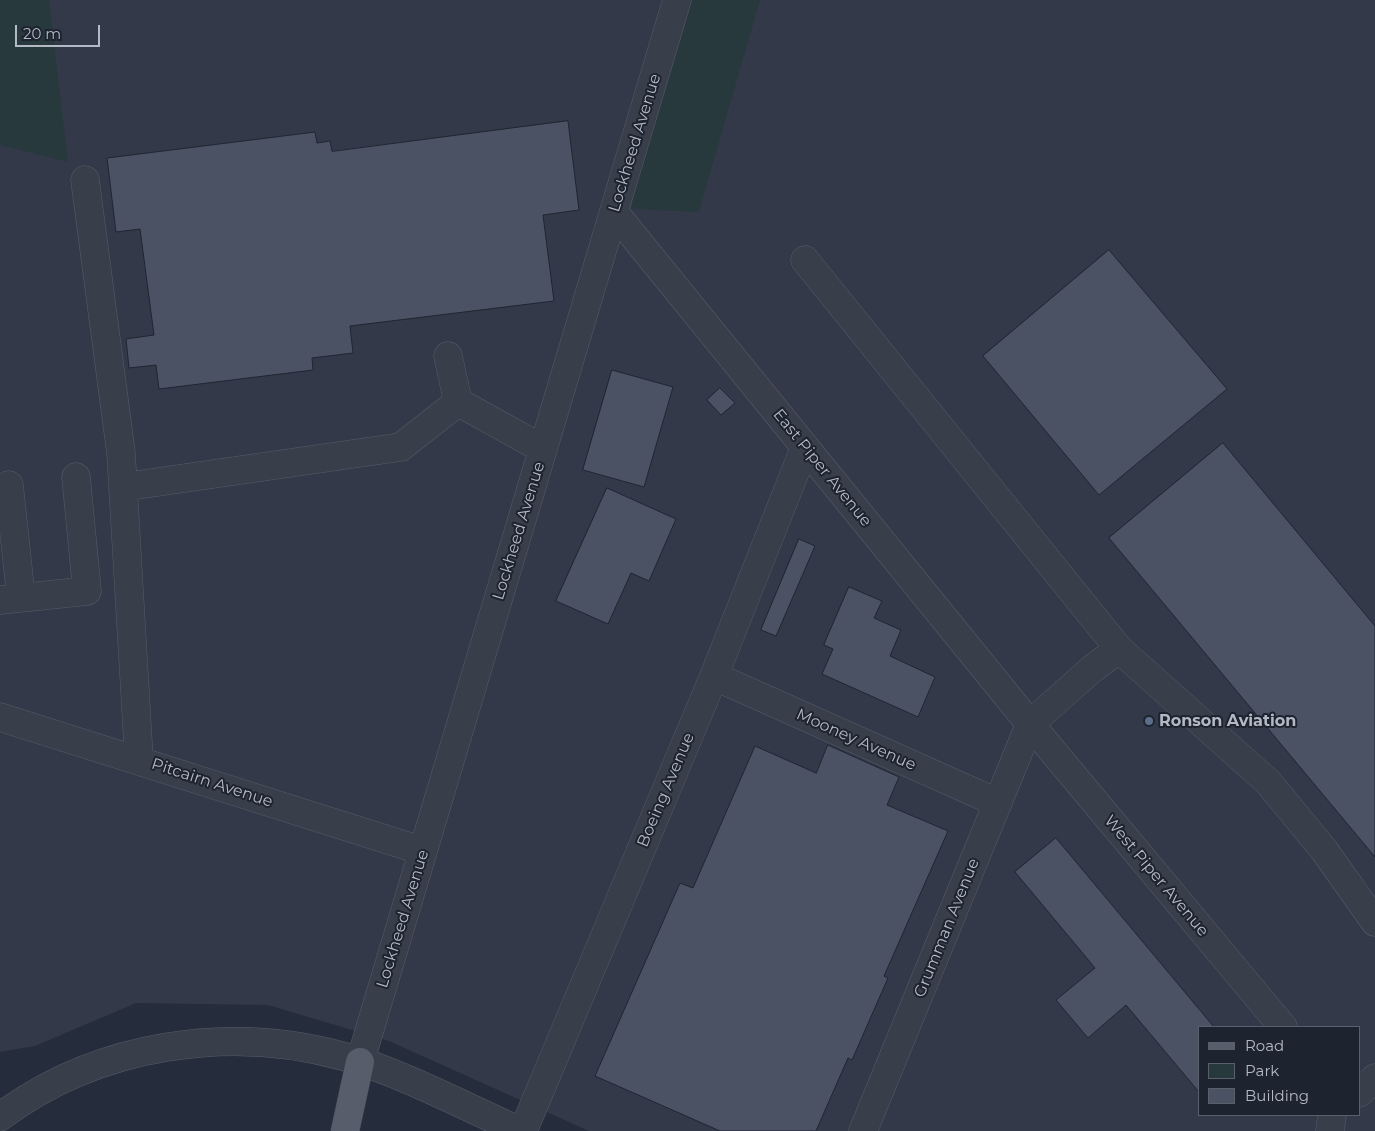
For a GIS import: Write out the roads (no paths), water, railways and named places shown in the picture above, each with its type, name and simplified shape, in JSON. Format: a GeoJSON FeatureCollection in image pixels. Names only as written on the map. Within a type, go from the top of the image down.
{"type":"FeatureCollection","features":[{"type":"Feature","properties":{"kind":"main road"},"geometry":{"type":"LineString","coordinates":[[345,1131],[360,1062]]}},
{"type":"Feature","properties":{"kind":"street","name":"Lockheed Avenue"},"geometry":{"type":"LineString","coordinates":[[360,1062],[677,0]]}},
{"type":"Feature","properties":{"kind":"street"},"geometry":{"type":"LineString","coordinates":[[85,180],[121,453],[139,760]]}},
{"type":"Feature","properties":{"kind":"street","name":"East Piper Avenue"},"geometry":{"type":"LineString","coordinates":[[614,212],[1030,724]]}},
{"type":"Feature","properties":{"kind":"street"},"geometry":{"type":"LineString","coordinates":[[805,260],[1119,649],[1268,782],[1324,850],[1375,922]]}},
{"type":"Feature","properties":{"kind":"street"},"geometry":{"type":"LineString","coordinates":[[448,356],[458,402],[543,449]]}},
{"type":"Feature","properties":{"kind":"street"},"geometry":{"type":"LineString","coordinates":[[123,487],[401,447],[458,402]]}},
{"type":"Feature","properties":{"kind":"street","name":"Boeing Avenue"},"geometry":{"type":"LineString","coordinates":[[521,1131],[714,676],[805,447]]}},
{"type":"Feature","properties":{"kind":"street"},"geometry":{"type":"LineString","coordinates":[[9,485],[11,599],[87,591],[76,478]]}},
{"type":"Feature","properties":{"kind":"street"},"geometry":{"type":"LineString","coordinates":[[1030,724],[1092,669],[1119,649]]}},
{"type":"Feature","properties":{"kind":"street","name":"Mooney Avenue"},"geometry":{"type":"LineString","coordinates":[[714,676],[998,803]]}},
{"type":"Feature","properties":{"kind":"street","name":"Pitcairn Avenue"},"geometry":{"type":"LineString","coordinates":[[0,717],[423,851]]}},
{"type":"Feature","properties":{"kind":"street","name":"Grumman Avenue"},"geometry":{"type":"LineString","coordinates":[[863,1131],[1030,724]]}},
{"type":"Feature","properties":{"kind":"street","name":"West Piper Avenue"},"geometry":{"type":"LineString","coordinates":[[1030,724],[1281,1026]]}},
{"type":"Feature","properties":{"kind":"street"},"geometry":{"type":"LineString","coordinates":[[0,1117],[30,1096],[84,1070],[140,1052],[166,1046],[243,1041],[304,1047],[360,1062],[521,1131]]}},
{"type":"Feature","properties":{"kind":"street"},"geometry":{"type":"LineString","coordinates":[[1360,1092],[1375,1078]]}},
{"type":"Feature","properties":{"kind":"place","name":"Ronson Aviation"},"geometry":{"type":"Point","coordinates":[1149,721]}}]}
